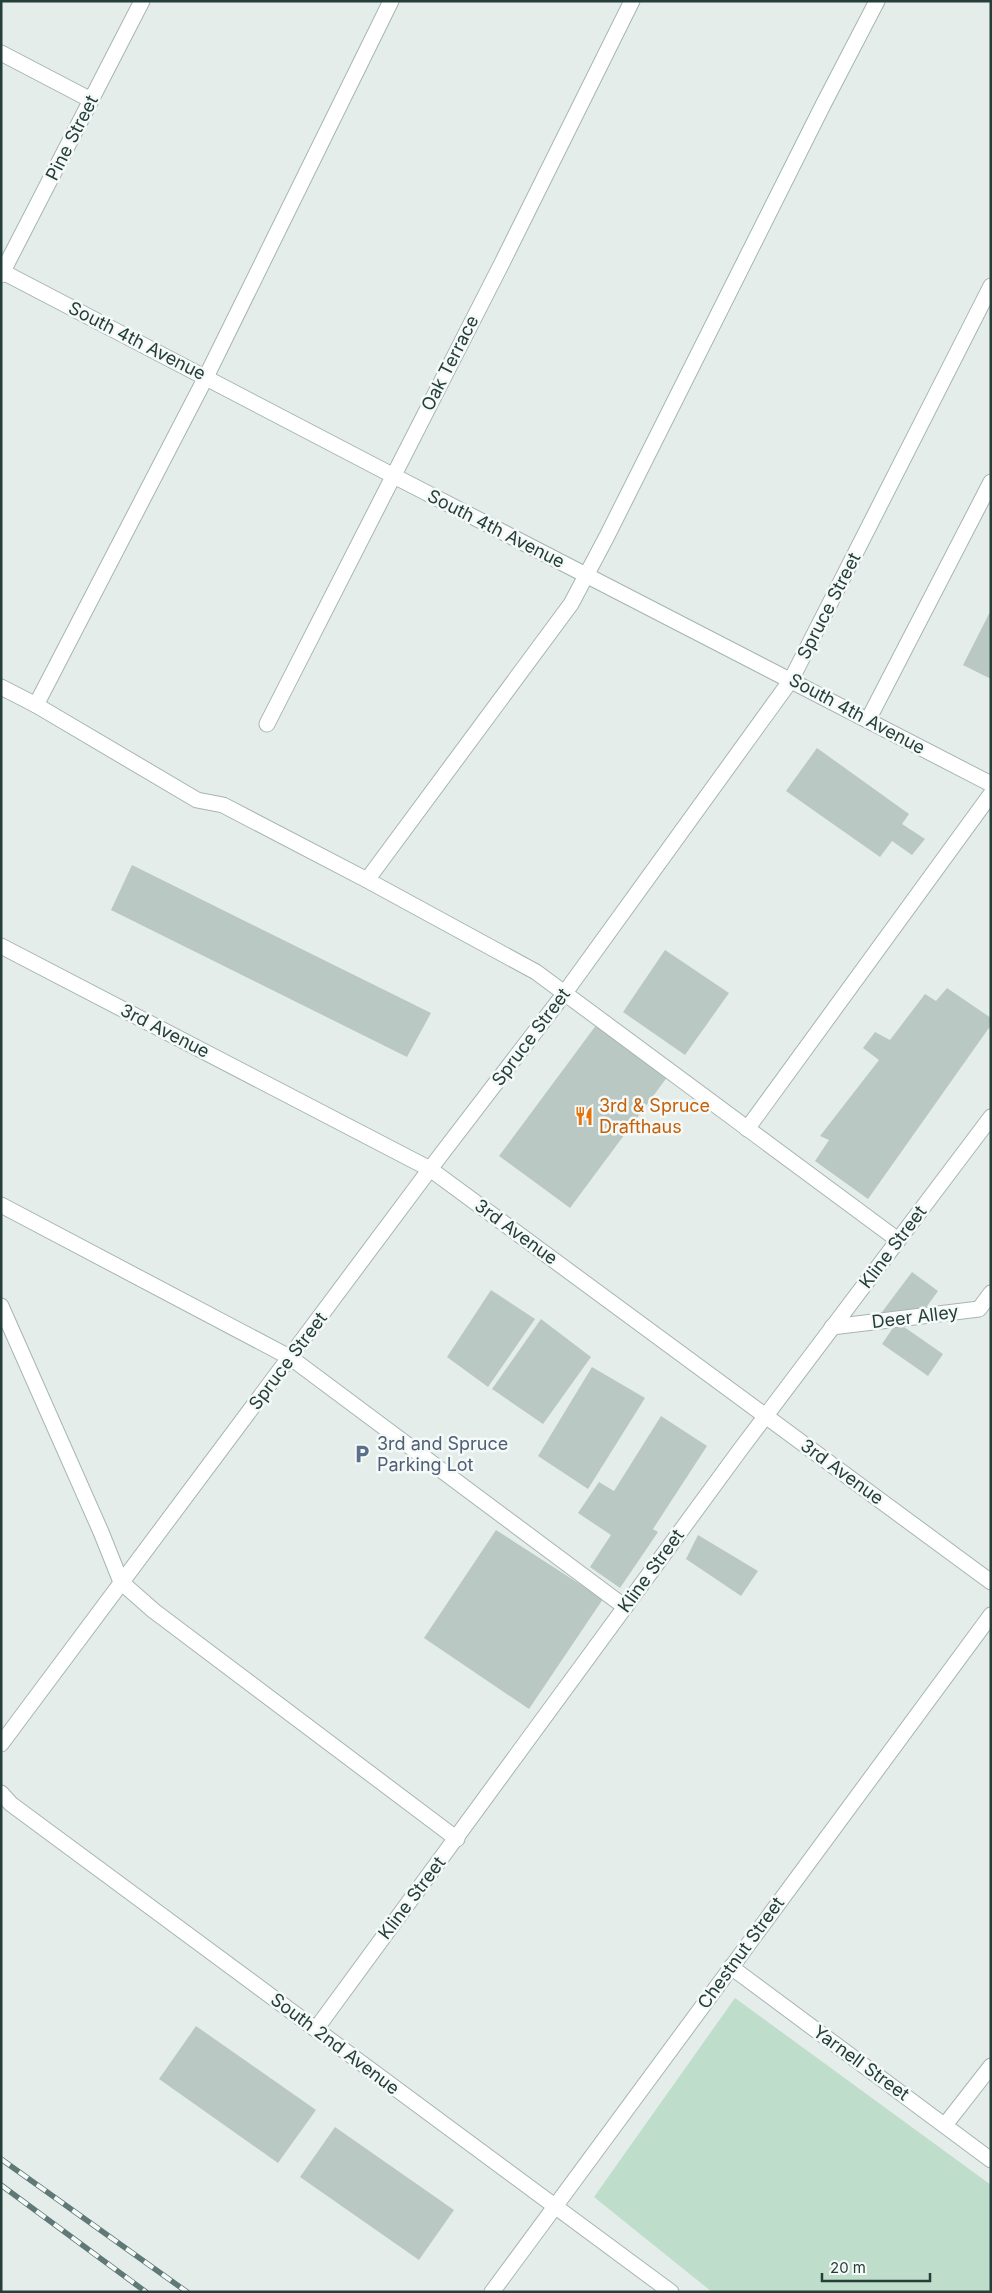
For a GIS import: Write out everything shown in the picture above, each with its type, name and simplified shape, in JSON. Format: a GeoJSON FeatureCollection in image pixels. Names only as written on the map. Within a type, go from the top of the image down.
{"type":"FeatureCollection","features":[{"type":"Feature","properties":{"kind":"street","name":"Pine Street"},"geometry":{"type":"LineString","coordinates":[[2,273],[142,1]]}},
{"type":"Feature","properties":{"kind":"street"},"geometry":{"type":"LineString","coordinates":[[36,705],[206,377],[391,1]]}},
{"type":"Feature","properties":{"kind":"street","name":"Oak Terrace"},"geometry":{"type":"LineString","coordinates":[[267,724],[502,262],[632,1]]}},
{"type":"Feature","properties":{"kind":"street"},"geometry":{"type":"LineString","coordinates":[[367,880],[571,604],[877,1]]}},
{"type":"Feature","properties":{"kind":"street"},"geometry":{"type":"LineString","coordinates":[[1,53],[92,100]]}},
{"type":"Feature","properties":{"kind":"street","name":"South 4th Avenue"},"geometry":{"type":"LineString","coordinates":[[2,273],[991,784]]}},
{"type":"Feature","properties":{"kind":"street","name":"Spruce Street"},"geometry":{"type":"LineString","coordinates":[[1,1744],[291,1358],[430,1168],[564,994],[791,680],[991,286]]}},
{"type":"Feature","properties":{"kind":"street"},"geometry":{"type":"LineString","coordinates":[[868,720],[991,482]]}},
{"type":"Feature","properties":{"kind":"street"},"geometry":{"type":"LineString","coordinates":[[1,687],[36,705],[197,800],[223,805],[367,880],[536,972],[898,1240]]}},
{"type":"Feature","properties":{"kind":"street"},"geometry":{"type":"LineString","coordinates":[[747,1129],[991,794]]}},
{"type":"Feature","properties":{"kind":"street","name":"3rd Avenue"},"geometry":{"type":"LineString","coordinates":[[1,946],[430,1168],[991,1582]]}},
{"type":"Feature","properties":{"kind":"street","name":"Kline Street"},"geometry":{"type":"LineString","coordinates":[[316,2029],[625,1606],[991,1117]]}},
{"type":"Feature","properties":{"kind":"street"},"geometry":{"type":"LineString","coordinates":[[1,1205],[291,1358],[625,1606]]}},
{"type":"Feature","properties":{"kind":"street","name":"Deer Alley"},"geometry":{"type":"LineString","coordinates":[[832,1327],[979,1309],[991,1293]]}},
{"type":"Feature","properties":{"kind":"street"},"geometry":{"type":"LineString","coordinates":[[1,1306],[101,1532],[121,1582],[154,1611],[457,1838]]}},
{"type":"Feature","properties":{"kind":"street","name":"Chestnut Street"},"geometry":{"type":"LineString","coordinates":[[492,2292],[991,1615]]}},
{"type":"Feature","properties":{"kind":"street","name":"South 2nd Avenue"},"geometry":{"type":"LineString","coordinates":[[1,1793],[12,1804],[555,2208],[671,2292]]}},
{"type":"Feature","properties":{"kind":"street","name":"Yarnell Street"},"geometry":{"type":"LineString","coordinates":[[731,1967],[991,2160]]}},
{"type":"Feature","properties":{"kind":"street"},"geometry":{"type":"LineString","coordinates":[[945,2125],[991,2066]]}},
{"type":"Feature","properties":{"kind":"green space"},"geometry":{"type":"Polygon","coordinates":[[[735,1998],[991,2185],[991,2292],[712,2292],[594,2197],[735,1998]]]}},
{"type":"Feature","properties":{"kind":"building"},"geometry":{"type":"Polygon","coordinates":[[[991,610],[991,679],[963,665],[991,610]]]}},
{"type":"Feature","properties":{"kind":"building"},"geometry":{"type":"Polygon","coordinates":[[[817,748],[909,814],[902,824],[925,839],[912,855],[892,841],[880,857],[786,791],[817,748]]]}},
{"type":"Feature","properties":{"kind":"building"},"geometry":{"type":"Polygon","coordinates":[[[132,865],[431,1013],[407,1057],[111,910],[132,865]]]}},
{"type":"Feature","properties":{"kind":"building"},"geometry":{"type":"Polygon","coordinates":[[[665,950],[729,993],[685,1055],[623,1012],[665,950]]]}},
{"type":"Feature","properties":{"kind":"building"},"geometry":{"type":"Polygon","coordinates":[[[947,988],[991,1018],[991,1025],[868,1199],[815,1161],[829,1140],[820,1136],[879,1060],[863,1048],[875,1032],[890,1040],[925,994],[936,1001],[947,988]]]}},
{"type":"Feature","properties":{"kind":"building","name":"3rd & Spruce Drafthaus"},"geometry":{"type":"Polygon","coordinates":[[[597,1024],[668,1076],[570,1208],[499,1156],[597,1024]]]}},
{"type":"Feature","properties":{"kind":"building"},"geometry":{"type":"Polygon","coordinates":[[[912,1272],[938,1291],[922,1313],[889,1317],[882,1312],[912,1272]]]}},
{"type":"Feature","properties":{"kind":"building"},"geometry":{"type":"Polygon","coordinates":[[[491,1290],[535,1319],[488,1387],[447,1357],[491,1290]]]}},
{"type":"Feature","properties":{"kind":"building"},"geometry":{"type":"Polygon","coordinates":[[[541,1319],[591,1357],[543,1424],[492,1389],[541,1319]]]}},
{"type":"Feature","properties":{"kind":"building"},"geometry":{"type":"Polygon","coordinates":[[[897,1322],[943,1354],[928,1376],[882,1344],[897,1322]]]}},
{"type":"Feature","properties":{"kind":"building"},"geometry":{"type":"Polygon","coordinates":[[[592,1367],[645,1398],[588,1489],[538,1456],[592,1367]]]}},
{"type":"Feature","properties":{"kind":"building"},"geometry":{"type":"Polygon","coordinates":[[[661,1416],[707,1446],[653,1529],[658,1532],[620,1588],[590,1567],[611,1535],[578,1513],[599,1482],[614,1491],[661,1416]]]}},
{"type":"Feature","properties":{"kind":"building"},"geometry":{"type":"Polygon","coordinates":[[[496,1530],[603,1599],[529,1709],[424,1638],[496,1530]]]}},
{"type":"Feature","properties":{"kind":"building"},"geometry":{"type":"Polygon","coordinates":[[[698,1535],[758,1571],[741,1596],[686,1559],[698,1535]]]}},
{"type":"Feature","properties":{"kind":"building"},"geometry":{"type":"Polygon","coordinates":[[[196,2026],[316,2110],[278,2163],[159,2079],[196,2026]]]}},
{"type":"Feature","properties":{"kind":"building"},"geometry":{"type":"Polygon","coordinates":[[[335,2127],[454,2210],[419,2260],[300,2177],[335,2127]]]}},
{"type":"Feature","properties":{"kind":"railway"},"geometry":{"type":"LineString","coordinates":[[1,2159],[187,2292]]}},
{"type":"Feature","properties":{"kind":"railway"},"geometry":{"type":"LineString","coordinates":[[1,2185],[146,2292]]}},
{"type":"Feature","properties":{"kind":"place","name":"3rd & Spruce Drafthaus"},"geometry":{"type":"Point","coordinates":[584,1116]}},
{"type":"Feature","properties":{"kind":"place","name":"3rd and Spruce Parking Lot"},"geometry":{"type":"Point","coordinates":[362,1454]}}]}
